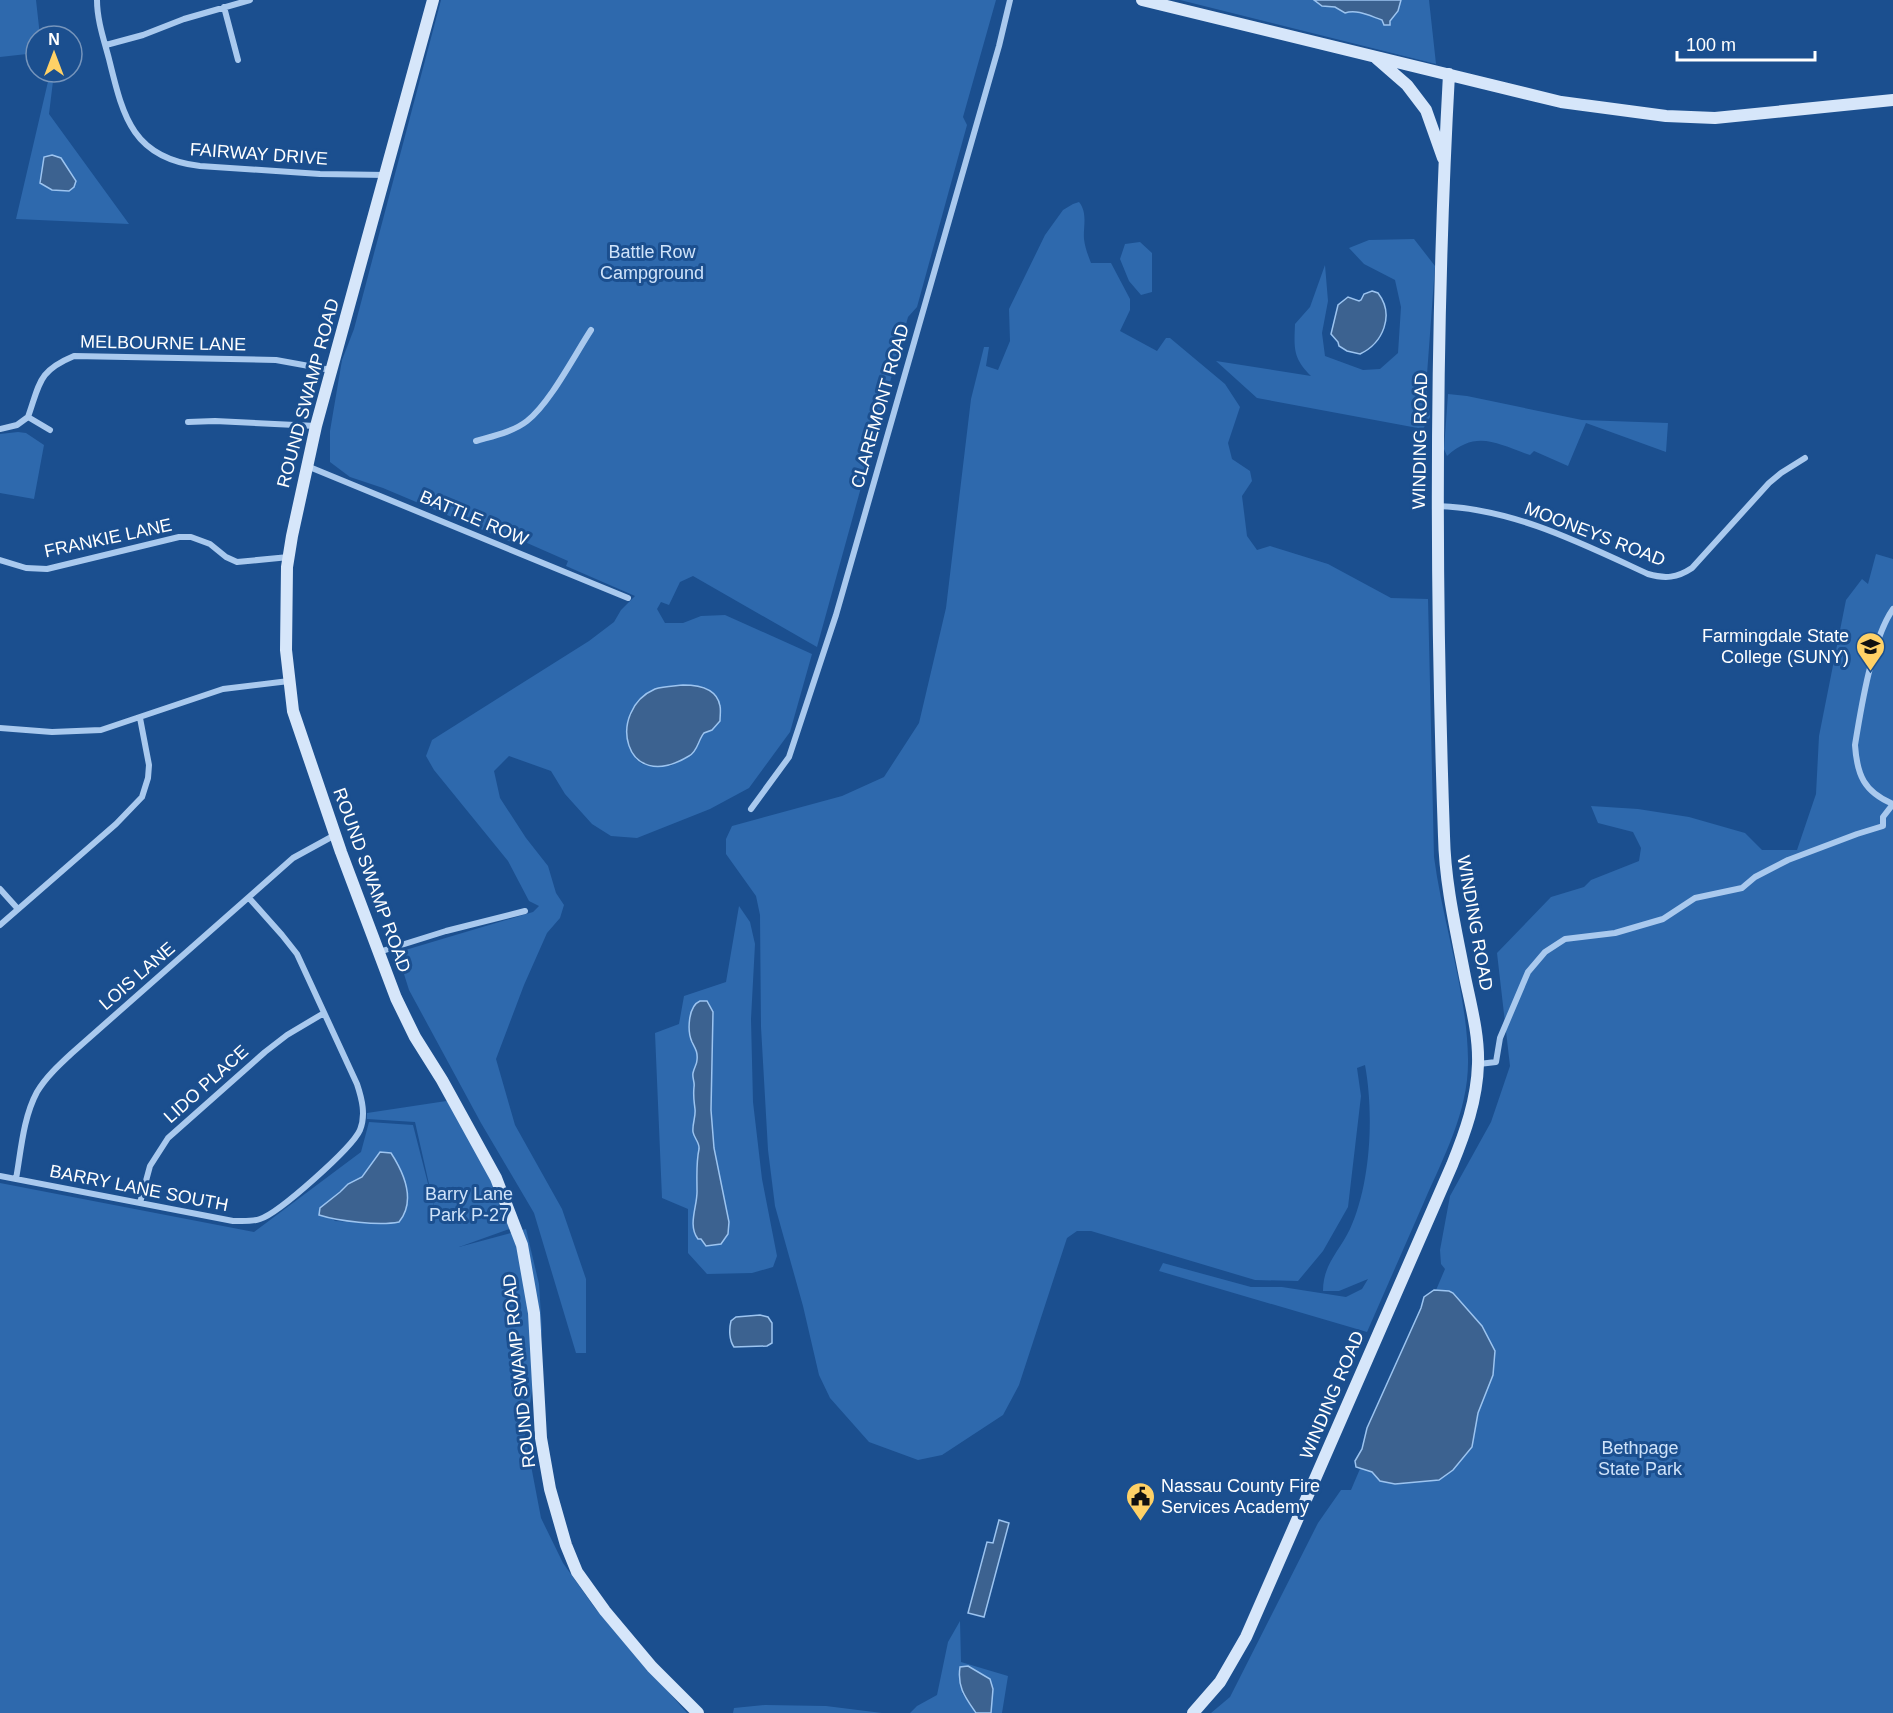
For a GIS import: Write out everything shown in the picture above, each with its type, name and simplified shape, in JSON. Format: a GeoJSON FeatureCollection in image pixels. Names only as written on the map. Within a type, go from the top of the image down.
{"type":"FeatureCollection","features":[{"type":"Feature","properties":{"kind":"main road","name":"ROUND SWAMP ROAD"},"geometry":{"type":"LineString","coordinates":[[433,0],[387,175],[316,426],[288,557],[286,614],[289,681],[293,711],[378,952],[415,1037],[442,1080],[495,1178],[522,1245],[534,1313],[541,1438],[550,1489],[566,1545],[577,1572],[605,1611],[652,1667],[698,1713]]}},
{"type":"Feature","properties":{"kind":"main road"},"geometry":{"type":"LineString","coordinates":[[1142,0],[1561,102],[1688,118],[1715,118],[1893,100]]}},
{"type":"Feature","properties":{"kind":"main road"},"geometry":{"type":"LineString","coordinates":[[1372,56],[1407,85],[1426,110],[1445,168]]}},
{"type":"Feature","properties":{"kind":"main road","name":"WINDING ROAD"},"geometry":{"type":"LineString","coordinates":[[1193,1713],[1220,1682],[1235,1659],[1452,1165],[1471,1111],[1478,1064],[1476,1029],[1446,876],[1437,506],[1449,74]]}},
{"type":"Feature","properties":{"kind":"street","name":"FAIRWAY DRIVE"},"geometry":{"type":"LineString","coordinates":[[98,0],[106,45],[120,103],[127,121],[145,144],[168,159],[184,165],[320,174],[387,175]]}},
{"type":"Feature","properties":{"kind":"street"},"geometry":{"type":"LineString","coordinates":[[106,45],[250,0]]}},
{"type":"Feature","properties":{"kind":"street","name":"CLAREMONT ROAD"},"geometry":{"type":"LineString","coordinates":[[751,808],[789,757],[836,615],[999,46],[1010,0]]}},
{"type":"Feature","properties":{"kind":"street"},"geometry":{"type":"LineString","coordinates":[[224,7],[238,60]]}},
{"type":"Feature","properties":{"kind":"street"},"geometry":{"type":"LineString","coordinates":[[476,441],[511,430],[526,422],[540,409],[591,330]]}},
{"type":"Feature","properties":{"kind":"street","name":"MELBOURNE LANE"},"geometry":{"type":"LineString","coordinates":[[28,417],[41,379],[57,363],[74,356],[276,360],[332,370]]}},
{"type":"Feature","properties":{"kind":"street"},"geometry":{"type":"LineString","coordinates":[[0,429],[28,417],[50,430]]}},
{"type":"Feature","properties":{"kind":"street"},"geometry":{"type":"LineString","coordinates":[[188,422],[215,421],[316,426]]}},
{"type":"Feature","properties":{"kind":"street","name":"MOONEYS ROAD"},"geometry":{"type":"LineString","coordinates":[[1437,506],[1453,506],[1524,521],[1572,538],[1648,574],[1659,578],[1670,578],[1681,575],[1692,568],[1769,483],[1805,458]]}},
{"type":"Feature","properties":{"kind":"street","name":"BATTLE ROW"},"geometry":{"type":"LineString","coordinates":[[308,466],[628,598]]}},
{"type":"Feature","properties":{"kind":"street","name":"FRANKIE LANE"},"geometry":{"type":"LineString","coordinates":[[0,560],[26,568],[47,569],[179,537],[190,537],[210,544],[226,557],[237,562],[288,557]]}},
{"type":"Feature","properties":{"kind":"street"},"geometry":{"type":"LineString","coordinates":[[1478,1064],[1496,1062],[1500,1038],[1528,972],[1545,952],[1565,939],[1616,933],[1663,920],[1695,898],[1742,888],[1755,877],[1788,860],[1883,826],[1884,817],[1893,804],[1879,798],[1860,776],[1855,746],[1876,647],[1883,626],[1893,609]]}},
{"type":"Feature","properties":{"kind":"street"},"geometry":{"type":"LineString","coordinates":[[0,728],[52,732],[101,730],[223,689],[289,681]]}},
{"type":"Feature","properties":{"kind":"street"},"geometry":{"type":"LineString","coordinates":[[0,925],[116,824],[142,797],[148,778],[149,765],[140,718]]}},
{"type":"Feature","properties":{"kind":"street","name":"LOIS LANE"},"geometry":{"type":"LineString","coordinates":[[16,1179],[29,1110],[37,1092],[48,1077],[72,1053],[293,858],[335,835]]}},
{"type":"Feature","properties":{"kind":"street"},"geometry":{"type":"LineString","coordinates":[[0,889],[18,909]]}},
{"type":"Feature","properties":{"kind":"street"},"geometry":{"type":"LineString","coordinates":[[249,898],[297,954],[324,1013]]}},
{"type":"Feature","properties":{"kind":"street"},"geometry":{"type":"LineString","coordinates":[[378,952],[446,931],[525,911]]}},
{"type":"Feature","properties":{"kind":"street","name":"LIDO PLACE"},"geometry":{"type":"LineString","coordinates":[[140,1203],[150,1166],[168,1138],[265,1052],[287,1035],[324,1013]]}},
{"type":"Feature","properties":{"kind":"street","name":"BARRY LANE SOUTH"},"geometry":{"type":"LineString","coordinates":[[0,1176],[233,1221],[250,1222],[272,1214],[349,1146],[360,1129],[363,1118],[363,1101],[357,1084],[324,1013]]}},
{"type":"Feature","properties":{"kind":"green space"},"geometry":{"type":"Polygon","coordinates":[[[0,0],[36,0],[39,24],[24,24],[24,54],[0,57],[0,0]]]}},
{"type":"Feature","properties":{"kind":"green space","name":"Battle Row Campground"},"geometry":{"type":"Polygon","coordinates":[[[441,0],[996,0],[963,117],[967,125],[917,307],[908,317],[817,647],[693,576],[680,582],[669,605],[661,602],[657,609],[665,623],[683,623],[701,616],[725,615],[812,654],[790,732],[749,788],[710,809],[637,838],[611,836],[592,824],[565,794],[551,771],[509,756],[494,771],[500,798],[526,838],[548,866],[556,893],[564,905],[560,918],[547,933],[524,985],[496,1059],[515,1125],[562,1209],[586,1279],[586,1353],[576,1353],[534,1213],[481,1123],[409,990],[399,958],[402,951],[533,912],[539,906],[529,901],[508,861],[434,770],[426,756],[432,740],[589,641],[614,622],[621,610],[635,596],[566,566],[568,561],[518,539],[511,542],[383,488],[350,477],[330,462],[330,431],[342,360],[354,329],[441,0]],[[694,685],[670,686],[642,698],[629,714],[628,744],[636,759],[642,764],[655,767],[670,766],[691,756],[704,733],[712,730],[720,721],[720,705],[694,685]]]}},
{"type":"Feature","properties":{"kind":"green space"},"geometry":{"type":"Polygon","coordinates":[[[1180,0],[1429,0],[1436,64],[1180,0]]]}},
{"type":"Feature","properties":{"kind":"green space"},"geometry":{"type":"Polygon","coordinates":[[[47,84],[53,84],[49,114],[129,224],[16,219],[47,84]]]}},
{"type":"Feature","properties":{"kind":"green space"},"geometry":{"type":"Polygon","coordinates":[[[1079,202],[1085,220],[1084,242],[1091,263],[1111,263],[1130,299],[1130,310],[1120,331],[1157,351],[1166,338],[1170,338],[1225,384],[1240,407],[1228,443],[1232,459],[1250,471],[1252,481],[1242,496],[1247,536],[1257,550],[1270,546],[1328,564],[1391,598],[1428,599],[1434,857],[1464,1008],[1467,1034],[1467,1078],[1460,1115],[1447,1150],[1367,1332],[1159,1271],[1163,1263],[1251,1287],[1282,1287],[1346,1297],[1362,1289],[1368,1279],[1339,1291],[1323,1291],[1326,1273],[1357,1211],[1366,1170],[1370,1126],[1365,1065],[1357,1068],[1361,1096],[1348,1207],[1323,1251],[1298,1281],[1255,1280],[1091,1231],[1077,1231],[1067,1238],[1019,1385],[1003,1415],[942,1455],[918,1460],[869,1442],[830,1398],[819,1375],[803,1306],[775,1206],[768,1150],[761,1027],[760,915],[756,896],[726,854],[726,839],[732,826],[842,796],[884,777],[919,723],[946,608],[971,399],[984,347],[989,347],[986,366],[998,370],[1010,341],[1009,309],[1045,235],[1063,210],[1079,202]]]}},
{"type":"Feature","properties":{"kind":"green space"},"geometry":{"type":"Polygon","coordinates":[[[1414,239],[1435,266],[1426,388],[1430,417],[1423,429],[1257,398],[1216,361],[1311,376],[1301,364],[1296,353],[1295,324],[1310,307],[1325,265],[1328,301],[1322,333],[1325,356],[1363,370],[1380,369],[1398,353],[1401,307],[1395,280],[1364,264],[1349,248],[1369,240],[1414,239]]]}},
{"type":"Feature","properties":{"kind":"green space"},"geometry":{"type":"Polygon","coordinates":[[[1140,242],[1152,253],[1152,292],[1141,295],[1129,281],[1120,259],[1125,244],[1140,242]]]}},
{"type":"Feature","properties":{"kind":"green space"},"geometry":{"type":"Polygon","coordinates":[[[1448,394],[1582,420],[1668,423],[1666,452],[1586,423],[1568,466],[1534,451],[1530,455],[1487,441],[1468,443],[1447,456],[1444,449],[1448,394]]]}},
{"type":"Feature","properties":{"kind":"green space"},"geometry":{"type":"Polygon","coordinates":[[[26,433],[44,445],[34,499],[0,493],[0,434],[26,433]]]}},
{"type":"Feature","properties":{"kind":"green space","name":"Bethpage State Park"},"geometry":{"type":"Polygon","coordinates":[[[1876,554],[1893,559],[1893,1713],[1211,1713],[1230,1697],[1318,1523],[1341,1490],[1351,1490],[1445,1269],[1441,1264],[1440,1250],[1450,1196],[1491,1122],[1510,1066],[1497,953],[1551,897],[1584,887],[1591,880],[1639,861],[1641,848],[1633,832],[1598,823],[1591,806],[1638,809],[1689,817],[1745,833],[1762,850],[1797,850],[1816,794],[1819,736],[1846,600],[1862,579],[1868,584],[1876,554]]]}},
{"type":"Feature","properties":{"kind":"green space"},"geometry":{"type":"Polygon","coordinates":[[[739,906],[750,922],[755,944],[751,1019],[753,1102],[762,1179],[777,1256],[773,1267],[752,1273],[707,1274],[688,1253],[688,1209],[662,1198],[655,1033],[679,1024],[684,996],[726,982],[739,906]]]}},
{"type":"Feature","properties":{"kind":"green space","name":"Barry Lane Park P-27"},"geometry":{"type":"Polygon","coordinates":[[[453,1100],[515,1227],[459,1247],[526,1229],[539,1284],[542,1330],[525,1434],[541,1518],[563,1563],[595,1608],[687,1713],[0,1713],[0,1183],[254,1232],[361,1152],[369,1122],[413,1125],[436,1215],[415,1122],[367,1119],[367,1113],[453,1100]],[[398,1163],[348,1184],[320,1208],[335,1221],[389,1224],[408,1198],[398,1163]]]}},
{"type":"Feature","properties":{"kind":"green space"},"geometry":{"type":"Polygon","coordinates":[[[960,1621],[961,1662],[1008,1676],[1002,1713],[991,1713],[993,1689],[990,1680],[962,1693],[976,1713],[910,1713],[917,1706],[937,1695],[948,1642],[960,1621]]]}},
{"type":"Feature","properties":{"kind":"green space"},"geometry":{"type":"Polygon","coordinates":[[[765,1705],[826,1706],[882,1713],[733,1713],[734,1708],[765,1705]]]}},
{"type":"Feature","properties":{"kind":"shaded area"},"geometry":{"type":"Polygon","coordinates":[[[1314,0],[1401,0],[1390,25],[1384,25],[1382,20],[1368,15],[1359,12],[1345,13],[1335,7],[1322,6],[1314,0]]]}},
{"type":"Feature","properties":{"kind":"shaded area"},"geometry":{"type":"Polygon","coordinates":[[[52,155],[61,158],[76,181],[74,187],[69,191],[52,190],[40,183],[44,157],[52,155]]]}},
{"type":"Feature","properties":{"kind":"shaded area"},"geometry":{"type":"Polygon","coordinates":[[[1372,291],[1378,293],[1386,310],[1384,328],[1375,343],[1360,354],[1347,351],[1339,346],[1331,334],[1338,305],[1348,297],[1359,301],[1364,294],[1372,291]]]}},
{"type":"Feature","properties":{"kind":"shaded area"},"geometry":{"type":"Polygon","coordinates":[[[683,685],[711,691],[720,706],[720,721],[712,730],[704,733],[689,756],[667,765],[649,765],[636,758],[629,745],[627,730],[630,714],[640,700],[655,689],[683,685]]]}},
{"type":"Feature","properties":{"kind":"shaded area"},"geometry":{"type":"Polygon","coordinates":[[[700,1001],[707,1001],[713,1012],[711,1110],[714,1148],[729,1222],[728,1234],[721,1244],[706,1246],[701,1239],[698,1239],[693,1228],[699,1147],[693,1129],[695,1112],[693,1075],[697,1055],[690,1037],[689,1026],[693,1008],[700,1001]]]}},
{"type":"Feature","properties":{"kind":"shaded area"},"geometry":{"type":"Polygon","coordinates":[[[380,1152],[391,1153],[404,1178],[407,1205],[399,1222],[359,1222],[319,1215],[320,1208],[348,1184],[362,1177],[380,1152]]]}},
{"type":"Feature","properties":{"kind":"shaded area"},"geometry":{"type":"Polygon","coordinates":[[[1434,1290],[1453,1293],[1482,1326],[1495,1351],[1493,1375],[1478,1413],[1472,1447],[1453,1470],[1439,1480],[1395,1484],[1380,1481],[1372,1472],[1356,1467],[1355,1461],[1424,1297],[1434,1290]]]}},
{"type":"Feature","properties":{"kind":"shaded area"},"geometry":{"type":"Polygon","coordinates":[[[760,1315],[768,1317],[772,1323],[772,1343],[767,1346],[734,1347],[730,1334],[731,1321],[736,1317],[760,1315]]]}},
{"type":"Feature","properties":{"kind":"shaded area"},"geometry":{"type":"Polygon","coordinates":[[[999,1520],[1009,1523],[984,1617],[968,1613],[987,1542],[993,1543],[999,1520]]]}},
{"type":"Feature","properties":{"kind":"shaded area"},"geometry":{"type":"Polygon","coordinates":[[[968,1666],[990,1679],[993,1689],[991,1713],[976,1713],[963,1692],[959,1674],[960,1667],[968,1666]]]}},
{"type":"Feature","properties":{"kind":"place","name":"Farmingdale State College (SUNY)"},"geometry":{"type":"Point","coordinates":[1870,672]}},
{"type":"Feature","properties":{"kind":"place","name":"Nassau County Fire Services Academy"},"geometry":{"type":"Point","coordinates":[1140,1522]}}]}
